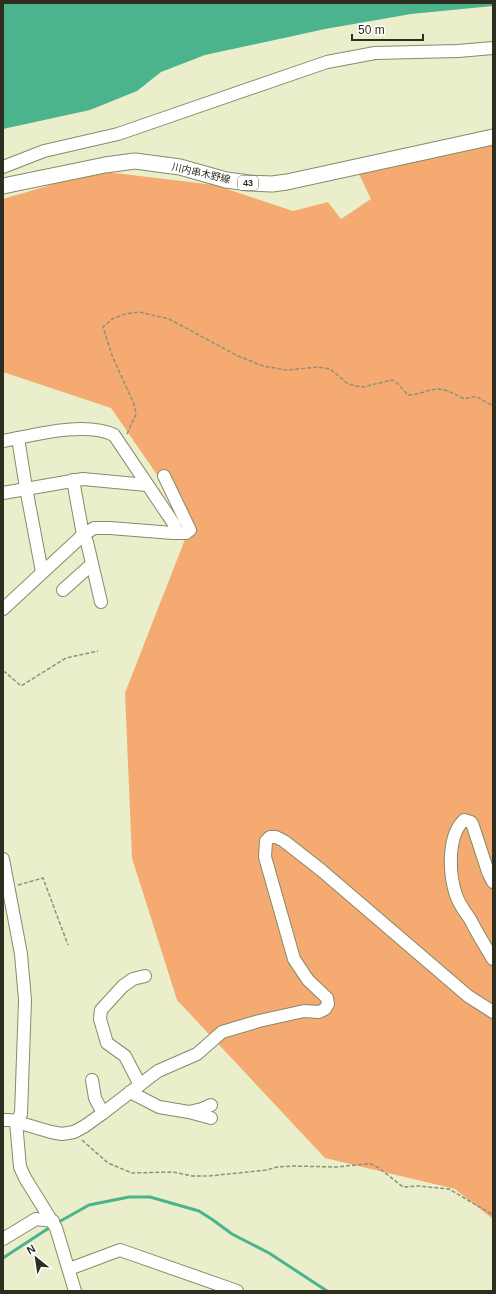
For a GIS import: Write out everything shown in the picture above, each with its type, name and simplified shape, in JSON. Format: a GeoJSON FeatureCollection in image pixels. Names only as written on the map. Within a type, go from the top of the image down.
{"type":"FeatureCollection","features":[{"type":"Feature","properties":{"kind":"main road","name":"川内串木野線"},"geometry":{"type":"LineString","coordinates":[[3,186],[105,165],[135,161],[180,167],[226,180],[272,184],[493,137]]}},
{"type":"Feature","properties":{"kind":"street"},"geometry":{"type":"LineString","coordinates":[[3,167],[44,150],[118,134],[327,62],[375,53],[458,51],[493,48]]}},
{"type":"Feature","properties":{"kind":"street"},"geometry":{"type":"LineString","coordinates":[[3,441],[77,428],[106,431],[114,435],[174,524],[176,530],[174,533]]}},
{"type":"Feature","properties":{"kind":"street"},"geometry":{"type":"LineString","coordinates":[[18,438],[42,572]]}},
{"type":"Feature","properties":{"kind":"street"},"geometry":{"type":"LineString","coordinates":[[3,609],[83,535],[94,528],[174,533],[186,533],[190,530],[164,476]]}},
{"type":"Feature","properties":{"kind":"street"},"geometry":{"type":"LineString","coordinates":[[3,493],[83,479],[148,485]]}},
{"type":"Feature","properties":{"kind":"street"},"geometry":{"type":"LineString","coordinates":[[73,480],[83,535],[87,542],[101,602]]}},
{"type":"Feature","properties":{"kind":"street"},"geometry":{"type":"LineString","coordinates":[[63,590],[92,564]]}},
{"type":"Feature","properties":{"kind":"street"},"geometry":{"type":"LineString","coordinates":[[493,882],[488,872],[473,826],[471,822],[464,820],[459,825],[454,836],[451,856],[452,880],[457,896],[493,959]]}},
{"type":"Feature","properties":{"kind":"street"},"geometry":{"type":"LineString","coordinates":[[3,1120],[62,1134],[74,1132],[103,1113],[158,1071],[197,1054],[222,1032],[259,1021],[304,1011],[319,1012],[325,1009],[328,1004],[327,998],[308,980],[294,959],[265,857],[266,841],[270,837],[276,837],[284,841],[321,870],[468,996],[493,1012]]}},
{"type":"Feature","properties":{"kind":"street"},"geometry":{"type":"LineString","coordinates":[[3,859],[21,954],[25,1000],[21,1114],[16,1122],[20,1167],[25,1178],[53,1221],[75,1291]]}},
{"type":"Feature","properties":{"kind":"street"},"geometry":{"type":"LineString","coordinates":[[140,1085],[125,1056],[107,1043],[100,1019],[101,1010],[123,986],[133,979],[145,976]]}},
{"type":"Feature","properties":{"kind":"street"},"geometry":{"type":"LineString","coordinates":[[92,1080],[95,1098],[103,1113]]}},
{"type":"Feature","properties":{"kind":"street"},"geometry":{"type":"LineString","coordinates":[[130,1092],[159,1107],[189,1112],[210,1118]]}},
{"type":"Feature","properties":{"kind":"street"},"geometry":{"type":"LineString","coordinates":[[189,1112],[211,1105]]}},
{"type":"Feature","properties":{"kind":"street"},"geometry":{"type":"LineString","coordinates":[[3,1239],[36,1219],[53,1221]]}},
{"type":"Feature","properties":{"kind":"street"},"geometry":{"type":"LineString","coordinates":[[69,1269],[120,1250],[237,1291]]}},
{"type":"Feature","properties":{"kind":"path"},"geometry":{"type":"LineString","coordinates":[[122,447],[136,414],[134,404],[113,358],[103,327],[112,319],[125,314],[139,312],[169,319],[238,356],[264,366],[288,370],[318,367],[330,369],[347,383],[355,386],[363,386],[392,380],[396,382],[408,395],[414,395],[437,389],[449,391],[465,398],[477,396],[493,405]]}},
{"type":"Feature","properties":{"kind":"path"},"geometry":{"type":"LineString","coordinates":[[3,672],[5,672],[21,686],[66,658],[98,651]]}},
{"type":"Feature","properties":{"kind":"path"},"geometry":{"type":"LineString","coordinates":[[8,887],[42,878],[68,945]]}},
{"type":"Feature","properties":{"kind":"path"},"geometry":{"type":"LineString","coordinates":[[74,1132],[108,1163],[132,1173],[173,1172],[192,1176],[209,1176],[267,1170],[277,1167],[337,1167],[371,1164],[379,1168],[403,1187],[418,1186],[449,1189],[493,1216]]}},
{"type":"Feature","properties":{"kind":"shaded area"},"geometry":{"type":"Polygon","coordinates":[[[3,3],[493,3],[493,6],[411,14],[325,29],[205,55],[161,72],[137,91],[90,110],[3,129],[3,3]]]}},
{"type":"Feature","properties":{"kind":"shaded area"},"geometry":{"type":"Polygon","coordinates":[[[493,145],[493,1219],[455,1189],[325,1158],[177,1000],[132,858],[125,693],[191,524],[111,408],[3,372],[3,199],[98,171],[215,185],[293,211],[328,202],[341,219],[371,199],[359,174],[493,145]]]}},
{"type":"Feature","properties":{"kind":"waterway"},"geometry":{"type":"LineString","coordinates":[[57,1223],[89,1205],[129,1197],[150,1197],[199,1211],[232,1234],[269,1253],[327,1291]]}},
{"type":"Feature","properties":{"kind":"waterway"},"geometry":{"type":"LineString","coordinates":[[3,1258],[52,1226]]}}]}
